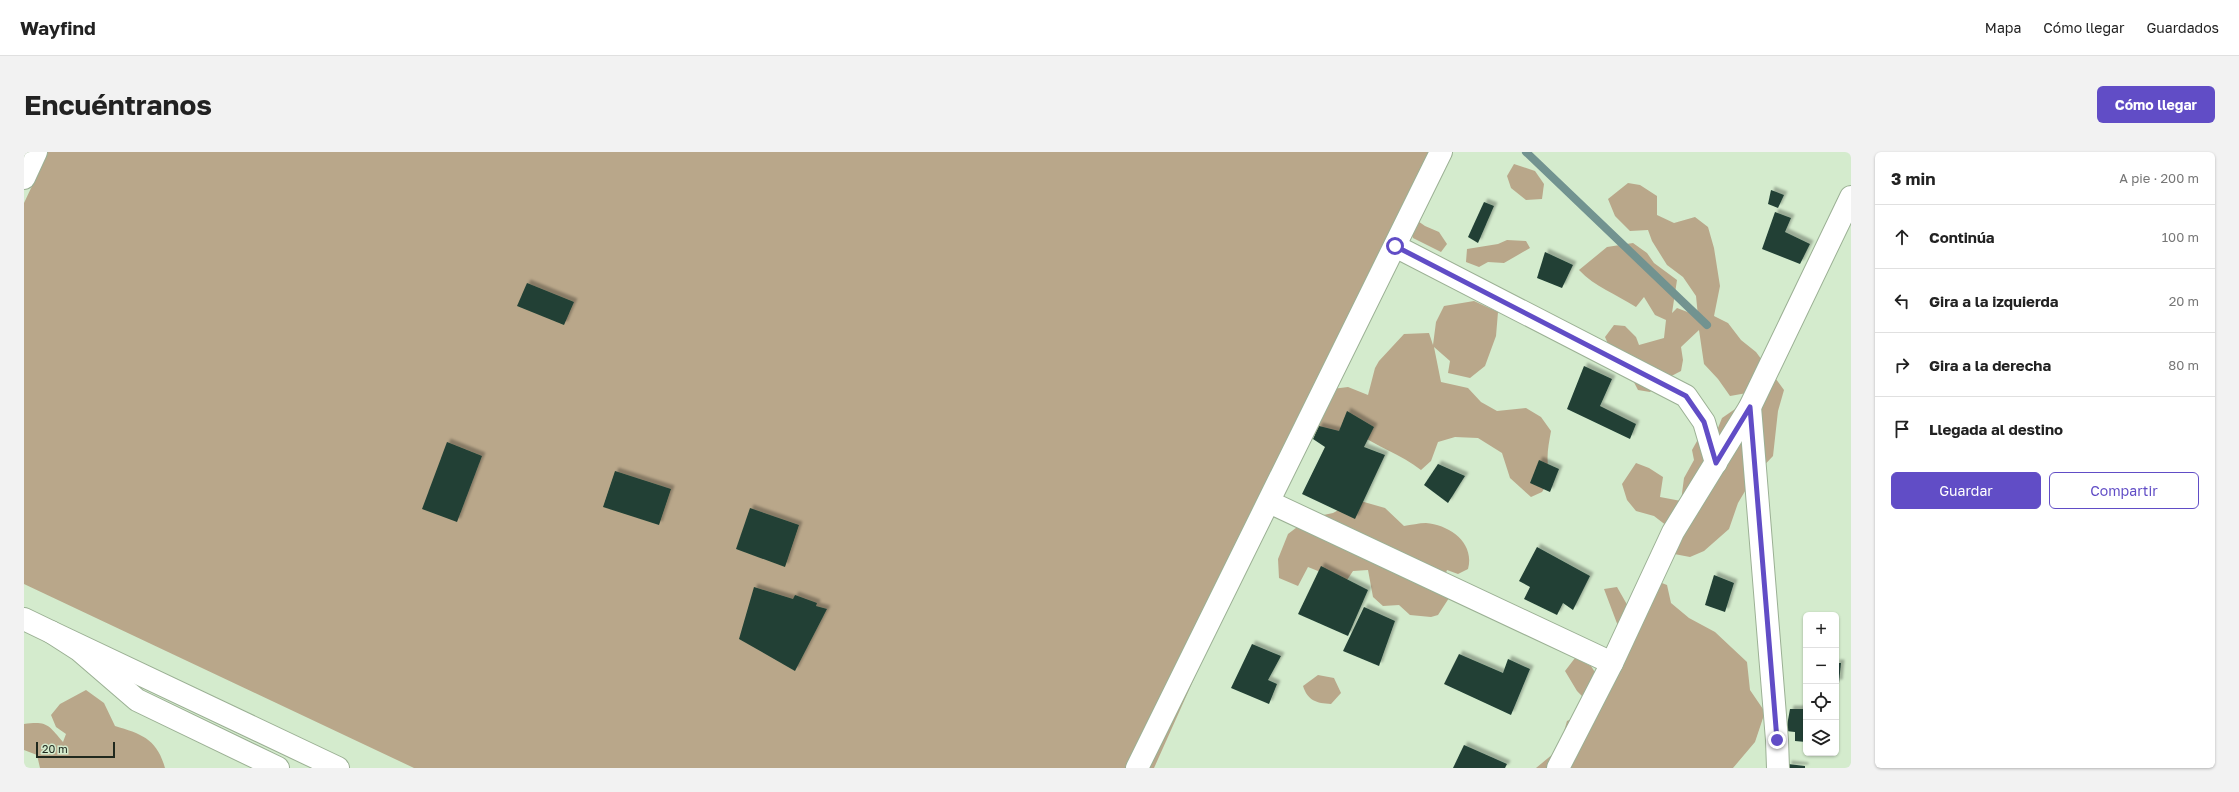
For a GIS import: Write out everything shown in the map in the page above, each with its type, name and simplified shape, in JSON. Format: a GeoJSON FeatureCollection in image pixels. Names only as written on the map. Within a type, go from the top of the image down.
{"type":"FeatureCollection","features":[{"type":"Feature","properties":{"kind":"street"},"geometry":{"type":"LineString","coordinates":[[24,178],[36,152]]}},
{"type":"Feature","properties":{"kind":"street"},"geometry":{"type":"LineString","coordinates":[[1137,768],[1441,152]]}},
{"type":"Feature","properties":{"kind":"street"},"geometry":{"type":"LineString","coordinates":[[1558,768],[1612,663],[1673,532],[1750,407],[1851,197]]}},
{"type":"Feature","properties":{"kind":"street"},"geometry":{"type":"LineString","coordinates":[[1395,246],[1686,396],[1704,422],[1716,463]]}},
{"type":"Feature","properties":{"kind":"street"},"geometry":{"type":"LineString","coordinates":[[1750,407],[1778,768]]}},
{"type":"Feature","properties":{"kind":"street"},"geometry":{"type":"LineString","coordinates":[[1269,502],[1612,663]]}},
{"type":"Feature","properties":{"kind":"street"},"geometry":{"type":"LineString","coordinates":[[24,619],[338,768]]}},
{"type":"Feature","properties":{"kind":"street"},"geometry":{"type":"LineString","coordinates":[[51,632],[79,650],[137,700],[256,763],[278,768]]}},
{"type":"Feature","properties":{"kind":"shaded area"},"geometry":{"type":"Polygon","coordinates":[[[48,152],[1431,152],[1332,389],[1348,387],[1368,395],[1375,368],[1379,361],[1404,334],[1429,333],[1433,345],[1436,322],[1444,306],[1474,301],[1498,312],[1496,336],[1485,366],[1470,378],[1448,373],[1450,361],[1434,347],[1441,382],[1468,388],[1481,402],[1497,411],[1526,408],[1541,417],[1551,431],[1548,449],[1548,466],[1551,478],[1542,492],[1531,497],[1510,478],[1502,453],[1478,438],[1455,437],[1438,442],[1431,461],[1421,470],[1405,459],[1356,432],[1323,445],[1312,432],[1315,409],[1154,768],[414,768],[24,584],[24,203],[48,152]]]}},
{"type":"Feature","properties":{"kind":"shaded area"},"geometry":{"type":"Polygon","coordinates":[[[1514,164],[1535,171],[1544,184],[1542,199],[1526,200],[1511,188],[1507,176],[1514,164]]]}},
{"type":"Feature","properties":{"kind":"shaded area"},"geometry":{"type":"Polygon","coordinates":[[[1628,183],[1640,185],[1657,196],[1657,215],[1674,223],[1695,217],[1708,227],[1714,248],[1720,286],[1714,316],[1728,323],[1741,340],[1756,352],[1784,390],[1778,411],[1773,456],[1754,476],[1738,503],[1729,529],[1704,551],[1690,557],[1669,553],[1667,526],[1654,516],[1636,511],[1627,500],[1622,484],[1636,463],[1649,468],[1663,477],[1660,497],[1681,501],[1684,478],[1694,460],[1692,450],[1701,434],[1716,433],[1722,418],[1738,407],[1747,393],[1730,396],[1718,379],[1704,364],[1699,330],[1681,347],[1683,360],[1681,371],[1660,382],[1650,392],[1638,390],[1608,344],[1605,337],[1614,325],[1625,326],[1636,337],[1639,345],[1664,338],[1666,320],[1655,315],[1644,297],[1636,307],[1599,286],[1579,270],[1607,247],[1633,243],[1647,253],[1654,263],[1677,280],[1672,313],[1677,308],[1698,316],[1696,296],[1683,277],[1667,265],[1652,241],[1648,230],[1630,231],[1615,216],[1608,199],[1628,183]]]}},
{"type":"Feature","properties":{"kind":"shaded area"},"geometry":{"type":"Polygon","coordinates":[[[1415,219],[1425,226],[1439,232],[1447,244],[1441,252],[1413,238],[1407,223],[1415,219]]]}},
{"type":"Feature","properties":{"kind":"shaded area"},"geometry":{"type":"Polygon","coordinates":[[[1507,240],[1526,241],[1530,248],[1504,263],[1488,262],[1479,267],[1466,262],[1467,249],[1498,244],[1507,240]]]}},
{"type":"Feature","properties":{"kind":"shaded area"},"geometry":{"type":"Polygon","coordinates":[[[1357,500],[1385,508],[1404,526],[1426,523],[1444,527],[1459,537],[1464,544],[1468,551],[1468,569],[1458,574],[1447,570],[1443,581],[1449,598],[1438,615],[1431,617],[1410,615],[1399,605],[1383,606],[1373,597],[1368,570],[1353,571],[1345,583],[1327,581],[1318,571],[1308,567],[1298,586],[1279,578],[1278,559],[1288,534],[1309,518],[1333,513],[1357,500]]]}},
{"type":"Feature","properties":{"kind":"shaded area"},"geometry":{"type":"Polygon","coordinates":[[[1649,578],[1667,585],[1671,603],[1689,618],[1715,632],[1747,662],[1750,690],[1765,712],[1755,742],[1733,768],[1536,768],[1559,749],[1567,721],[1578,716],[1588,702],[1577,691],[1565,671],[1575,658],[1591,666],[1598,677],[1621,634],[1604,589],[1617,587],[1629,608],[1649,578]]]}},
{"type":"Feature","properties":{"kind":"shaded area"},"geometry":{"type":"Polygon","coordinates":[[[1318,675],[1334,678],[1341,693],[1331,704],[1313,700],[1305,691],[1303,686],[1318,675]]]}},
{"type":"Feature","properties":{"kind":"shaded area"},"geometry":{"type":"Polygon","coordinates":[[[86,690],[104,703],[115,726],[141,735],[153,744],[162,758],[165,768],[40,768],[37,755],[24,750],[24,724],[43,724],[50,728],[63,742],[66,734],[56,727],[51,715],[60,704],[86,690]]]}},
{"type":"Feature","properties":{"kind":"building"},"geometry":{"type":"Polygon","coordinates":[[[1771,190],[1784,195],[1778,208],[1768,204],[1771,190]]]}},
{"type":"Feature","properties":{"kind":"building"},"geometry":{"type":"Polygon","coordinates":[[[1484,202],[1494,206],[1478,243],[1468,237],[1484,202]]]}},
{"type":"Feature","properties":{"kind":"building"},"geometry":{"type":"Polygon","coordinates":[[[1775,212],[1791,218],[1785,232],[1810,244],[1800,264],[1762,249],[1775,212]]]}},
{"type":"Feature","properties":{"kind":"building"},"geometry":{"type":"Polygon","coordinates":[[[1545,252],[1573,265],[1562,288],[1537,278],[1545,252]]]}},
{"type":"Feature","properties":{"kind":"building"},"geometry":{"type":"Polygon","coordinates":[[[527,283],[574,302],[564,325],[517,306],[527,283]]]}},
{"type":"Feature","properties":{"kind":"building"},"geometry":{"type":"Polygon","coordinates":[[[1584,366],[1612,379],[1600,406],[1636,424],[1630,439],[1567,409],[1584,366]]]}},
{"type":"Feature","properties":{"kind":"building"},"geometry":{"type":"Polygon","coordinates":[[[1347,411],[1374,427],[1364,447],[1385,455],[1355,519],[1302,494],[1325,447],[1313,439],[1319,426],[1339,431],[1347,411]]]}},
{"type":"Feature","properties":{"kind":"building"},"geometry":{"type":"Polygon","coordinates":[[[447,442],[482,456],[457,522],[422,509],[447,442]]]}},
{"type":"Feature","properties":{"kind":"building"},"geometry":{"type":"Polygon","coordinates":[[[1539,460],[1559,469],[1550,492],[1530,483],[1539,460]]]}},
{"type":"Feature","properties":{"kind":"building"},"geometry":{"type":"Polygon","coordinates":[[[1438,464],[1465,476],[1448,503],[1424,485],[1438,464]]]}},
{"type":"Feature","properties":{"kind":"building"},"geometry":{"type":"Polygon","coordinates":[[[615,471],[671,489],[659,525],[603,507],[615,471]]]}},
{"type":"Feature","properties":{"kind":"building"},"geometry":{"type":"Polygon","coordinates":[[[750,508],[799,525],[785,567],[736,549],[750,508]]]}},
{"type":"Feature","properties":{"kind":"building"},"geometry":{"type":"Polygon","coordinates":[[[1537,547],[1590,576],[1573,610],[1563,603],[1557,615],[1524,599],[1530,587],[1519,581],[1537,547]]]}},
{"type":"Feature","properties":{"kind":"building"},"geometry":{"type":"Polygon","coordinates":[[[1321,566],[1368,590],[1348,636],[1298,614],[1321,566]]]}},
{"type":"Feature","properties":{"kind":"building"},"geometry":{"type":"Polygon","coordinates":[[[1714,575],[1734,583],[1725,612],[1705,605],[1714,575]]]}},
{"type":"Feature","properties":{"kind":"building"},"geometry":{"type":"Polygon","coordinates":[[[754,587],[793,599],[795,595],[817,603],[816,606],[827,609],[795,671],[739,639],[754,587]]]}},
{"type":"Feature","properties":{"kind":"building"},"geometry":{"type":"Polygon","coordinates":[[[1364,607],[1395,621],[1379,666],[1343,651],[1364,607]]]}},
{"type":"Feature","properties":{"kind":"building"},"geometry":{"type":"Polygon","coordinates":[[[1252,644],[1281,656],[1268,680],[1277,684],[1269,704],[1231,688],[1252,644]]]}},
{"type":"Feature","properties":{"kind":"building"},"geometry":{"type":"Polygon","coordinates":[[[1459,654],[1503,673],[1508,659],[1530,669],[1511,715],[1444,684],[1459,654]]]}},
{"type":"Feature","properties":{"kind":"building"},"geometry":{"type":"Polygon","coordinates":[[[1839,663],[1841,663],[1839,683],[1839,663]]]}},
{"type":"Feature","properties":{"kind":"building"},"geometry":{"type":"Polygon","coordinates":[[[1790,709],[1803,709],[1803,742],[1795,741],[1795,732],[1786,731],[1790,709]]]}},
{"type":"Feature","properties":{"kind":"building"},"geometry":{"type":"Polygon","coordinates":[[[1464,745],[1507,764],[1505,768],[1453,768],[1464,745]]]}},
{"type":"Feature","properties":{"kind":"building"},"geometry":{"type":"Polygon","coordinates":[[[1788,764],[1805,766],[1805,768],[1788,768],[1788,764]]]}},
{"type":"Feature","properties":{"kind":"waterway"},"geometry":{"type":"LineString","coordinates":[[1526,152],[1707,325]]}},
{"type":"Feature","properties":{"kind":"route"},"geometry":{"type":"LineString","coordinates":[[1395,246],[1686,396],[1704,422],[1716,463],[1750,407],[1777,740]]}}]}
